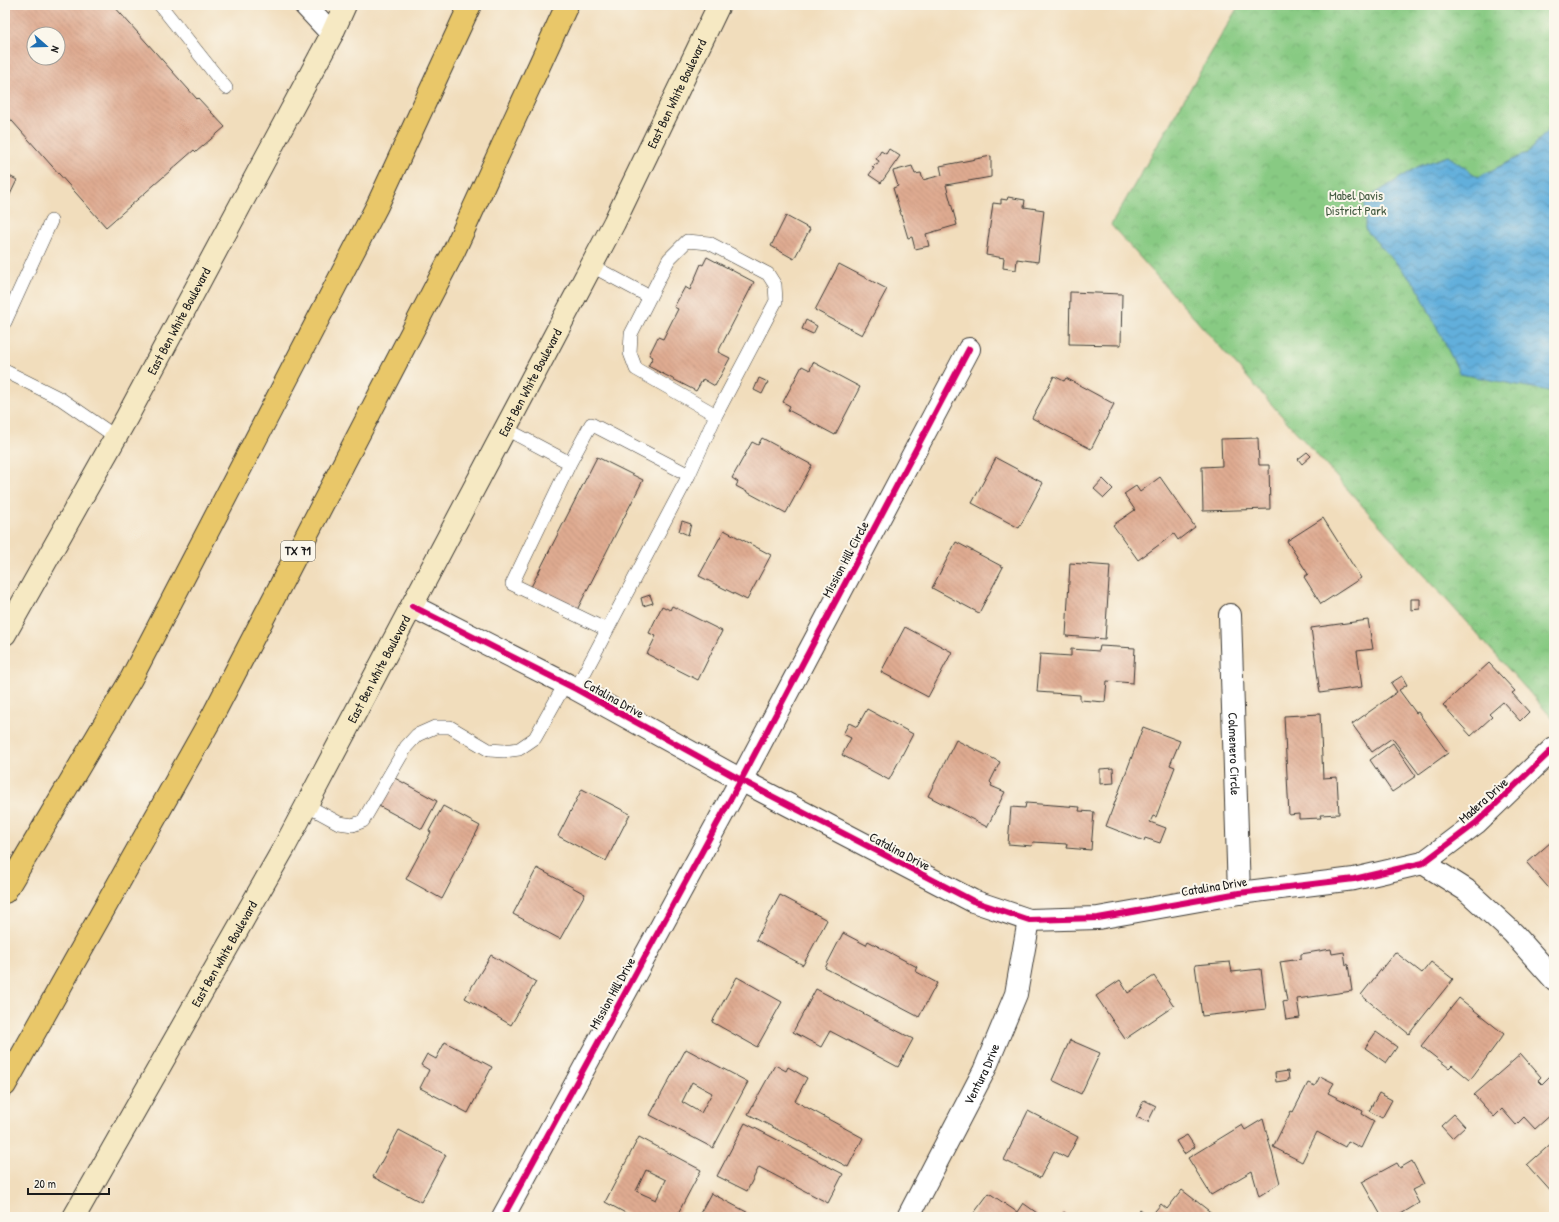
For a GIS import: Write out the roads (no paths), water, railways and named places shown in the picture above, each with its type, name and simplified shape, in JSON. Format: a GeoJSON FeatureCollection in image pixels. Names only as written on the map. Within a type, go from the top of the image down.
{"type":"FeatureCollection","features":[{"type":"Feature","properties":{"kind":"highway"},"geometry":{"type":"LineString","coordinates":[[5,892],[131,679],[377,206],[470,5]]}},
{"type":"Feature","properties":{"kind":"highway","name":"TX 71"},"geometry":{"type":"LineString","coordinates":[[5,1085],[212,717],[436,287],[567,5]]}},
{"type":"Feature","properties":{"kind":"main road","name":"East Ben White Boulevard"},"geometry":{"type":"LineString","coordinates":[[5,634],[116,437],[332,34],[345,5]]}},
{"type":"Feature","properties":{"kind":"main road","name":"East Ben White Boulevard"},"geometry":{"type":"LineString","coordinates":[[74,1217],[285,846],[592,266],[719,5]]}},
{"type":"Feature","properties":{"kind":"street"},"geometry":{"type":"LineString","coordinates":[[304,5],[332,34]]}},
{"type":"Feature","properties":{"kind":"street","name":"Mission Hill Circle"},"geometry":{"type":"LineString","coordinates":[[741,780],[969,349]]}},
{"type":"Feature","properties":{"kind":"street","name":"Catalina Drive"},"geometry":{"type":"LineString","coordinates":[[412,606],[570,687],[741,780],[973,901],[1029,920],[1098,918],[1239,893],[1354,879],[1423,863]]}},
{"type":"Feature","properties":{"kind":"street","name":"Colmenero Circle"},"geometry":{"type":"LineString","coordinates":[[1230,615],[1239,893]]}},
{"type":"Feature","properties":{"kind":"street","name":"Madera Drive"},"geometry":{"type":"LineString","coordinates":[[1423,863],[1476,823],[1554,748]]}},
{"type":"Feature","properties":{"kind":"street","name":"Mission Hill Drive"},"geometry":{"type":"LineString","coordinates":[[503,1217],[741,780]]}},
{"type":"Feature","properties":{"kind":"street"},"geometry":{"type":"LineString","coordinates":[[1423,863],[1466,890],[1513,933],[1554,979]]}},
{"type":"Feature","properties":{"kind":"street","name":"Ventura Drive"},"geometry":{"type":"LineString","coordinates":[[908,1217],[984,1071],[1016,994],[1029,920]]}},
{"type":"Feature","properties":{"kind":"lane"},"geometry":{"type":"LineString","coordinates":[[160,5],[226,88]]}},
{"type":"Feature","properties":{"kind":"lane"},"geometry":{"type":"LineString","coordinates":[[5,322],[51,221]]}},
{"type":"Feature","properties":{"kind":"lane"},"geometry":{"type":"LineString","coordinates":[[306,805],[339,823],[353,825],[363,821],[406,747],[417,735],[435,727],[450,727],[489,750],[504,751],[519,749],[535,738],[570,687],[608,630],[689,475],[716,415],[776,301],[775,285],[768,274],[709,243],[687,241],[669,259],[631,334],[630,353],[636,369],[716,415]]}},
{"type":"Feature","properties":{"kind":"lane"},"geometry":{"type":"LineString","coordinates":[[592,266],[650,297]]}},
{"type":"Feature","properties":{"kind":"lane"},"geometry":{"type":"LineString","coordinates":[[5,371],[61,399],[116,437]]}},
{"type":"Feature","properties":{"kind":"lane"},"geometry":{"type":"LineString","coordinates":[[608,630],[512,584],[570,463],[591,424],[689,475]]}},
{"type":"Feature","properties":{"kind":"lane"},"geometry":{"type":"LineString","coordinates":[[506,429],[570,463]]}},
{"type":"Feature","properties":{"kind":"water"},"geometry":{"type":"Polygon","coordinates":[[[1554,124],[1554,392],[1460,374],[1416,285],[1365,229],[1365,200],[1419,166],[1448,156],[1478,177],[1527,153],[1554,124]]]}},
{"type":"Feature","properties":{"kind":"park label","name":"Mabel Davis District Park"},"geometry":{"type":"Point","coordinates":[1356,202]}}]}
